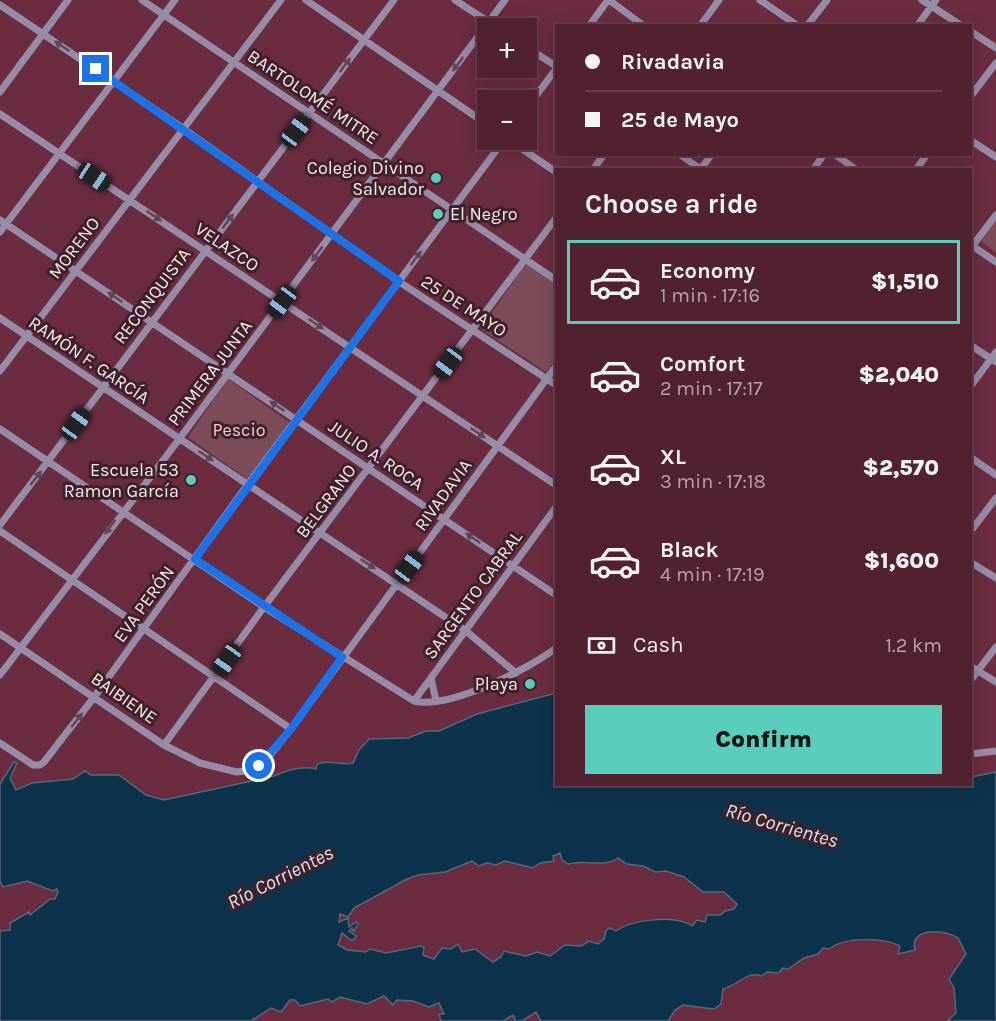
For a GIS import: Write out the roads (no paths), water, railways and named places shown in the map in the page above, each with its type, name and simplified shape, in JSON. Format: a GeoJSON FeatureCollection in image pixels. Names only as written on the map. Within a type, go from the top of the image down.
{"type":"FeatureCollection","features":[{"type":"Feature","properties":{"kind":"street"},"geometry":{"type":"LineString","coordinates":[[0,92],[68,0]]}},
{"type":"Feature","properties":{"kind":"street","name":"BARTOLOMÉ MITRE"},"geometry":{"type":"LineString","coordinates":[[142,0],[527,258],[555,279]]}},
{"type":"Feature","properties":{"kind":"street"},"geometry":{"type":"LineString","coordinates":[[0,232],[3,222],[59,153],[175,0]]}},
{"type":"Feature","properties":{"kind":"street","name":"MORENO"},"geometry":{"type":"LineString","coordinates":[[0,371],[281,0]]}},
{"type":"Feature","properties":{"kind":"street"},"geometry":{"type":"LineString","coordinates":[[306,0],[477,118]]}},
{"type":"Feature","properties":{"kind":"street","name":"RECONQUISTA"},"geometry":{"type":"LineString","coordinates":[[0,525],[394,0]]}},
{"type":"Feature","properties":{"kind":"street"},"geometry":{"type":"LineString","coordinates":[[454,0],[482,18]]}},
{"type":"Feature","properties":{"kind":"street","name":"PRIMERA JUNTA"},"geometry":{"type":"LineString","coordinates":[[491,18],[505,0]]}},
{"type":"Feature","properties":{"kind":"street"},"geometry":{"type":"LineString","coordinates":[[590,24],[608,0],[641,24]]}},
{"type":"Feature","properties":{"kind":"street"},"geometry":{"type":"LineString","coordinates":[[701,24],[719,0]]}},
{"type":"Feature","properties":{"kind":"street"},"geometry":{"type":"LineString","coordinates":[[760,0],[795,24]]}},
{"type":"Feature","properties":{"kind":"street"},"geometry":{"type":"LineString","coordinates":[[809,24],[827,0]]}},
{"type":"Feature","properties":{"kind":"street"},"geometry":{"type":"LineString","coordinates":[[922,0],[934,3],[960,24]]}},
{"type":"Feature","properties":{"kind":"street"},"geometry":{"type":"LineString","coordinates":[[918,24],[934,3]]}},
{"type":"Feature","properties":{"kind":"street","name":"25 DE MAYO"},"geometry":{"type":"LineString","coordinates":[[0,5],[184,129],[257,183],[399,281],[555,385]]}},
{"type":"Feature","properties":{"kind":"street"},"geometry":{"type":"LineString","coordinates":[[972,32],[996,48]]}},
{"type":"Feature","properties":{"kind":"street","name":"PRIMERA JUNTA"},"geometry":{"type":"LineString","coordinates":[[0,675],[282,302],[477,37]]}},
{"type":"Feature","properties":{"kind":"street"},"geometry":{"type":"LineString","coordinates":[[537,54],[555,66]]}},
{"type":"Feature","properties":{"kind":"street"},"geometry":{"type":"LineString","coordinates":[[972,94],[996,63]]}},
{"type":"Feature","properties":{"kind":"street"},"geometry":{"type":"LineString","coordinates":[[537,94],[555,68]]}},
{"type":"Feature","properties":{"kind":"street","name":"VELAZCO"},"geometry":{"type":"LineString","coordinates":[[0,114],[555,484]]}},
{"type":"Feature","properties":{"kind":"street"},"geometry":{"type":"LineString","coordinates":[[972,141],[996,157]]}},
{"type":"Feature","properties":{"kind":"street","name":"EVA PERÓN"},"geometry":{"type":"LineString","coordinates":[[0,743],[33,765],[40,765],[96,696],[248,484],[496,150]]}},
{"type":"Feature","properties":{"kind":"street"},"geometry":{"type":"LineString","coordinates":[[524,150],[555,171]]}},
{"type":"Feature","properties":{"kind":"street"},"geometry":{"type":"LineString","coordinates":[[682,156],[700,168]]}},
{"type":"Feature","properties":{"kind":"street"},"geometry":{"type":"LineString","coordinates":[[837,156],[854,168]]}},
{"type":"Feature","properties":{"kind":"street"},"geometry":{"type":"LineString","coordinates":[[972,246],[996,215]]}},
{"type":"Feature","properties":{"kind":"street","name":"BELGRANO"},"geometry":{"type":"LineString","coordinates":[[164,745],[264,607],[370,469],[555,219]]}},
{"type":"Feature","properties":{"kind":"street","name":"JULIO A. ROCA"},"geometry":{"type":"LineString","coordinates":[[3,222],[555,593]]}},
{"type":"Feature","properties":{"kind":"street"},"geometry":{"type":"LineString","coordinates":[[972,248],[996,262]]}},
{"type":"Feature","properties":{"kind":"street","name":"RAMÓN F. GARCÍA"},"geometry":{"type":"LineString","coordinates":[[0,318],[466,631],[516,673]]}},
{"type":"Feature","properties":{"kind":"street"},"geometry":{"type":"LineString","coordinates":[[972,346],[994,358],[972,385]]}},
{"type":"Feature","properties":{"kind":"street","name":"RIVADAVIA"},"geometry":{"type":"LineString","coordinates":[[237,772],[259,766],[291,729],[555,367]]}},
{"type":"Feature","properties":{"kind":"street"},"geometry":{"type":"LineString","coordinates":[[0,429],[264,607],[414,701],[436,701],[516,673],[555,649]]}},
{"type":"Feature","properties":{"kind":"street"},"geometry":{"type":"LineString","coordinates":[[972,458],[996,475]]}},
{"type":"Feature","properties":{"kind":"street"},"geometry":{"type":"LineString","coordinates":[[972,529],[996,498]]}},
{"type":"Feature","properties":{"kind":"street","name":"SARGENTO CABRAL"},"geometry":{"type":"LineString","coordinates":[[414,701],[555,508]]}},
{"type":"Feature","properties":{"kind":"street"},"geometry":{"type":"LineString","coordinates":[[0,531],[291,729]]}},
{"type":"Feature","properties":{"kind":"street"},"geometry":{"type":"LineString","coordinates":[[972,563],[996,578]]}},
{"type":"Feature","properties":{"kind":"street","name":"BAIBIENE"},"geometry":{"type":"LineString","coordinates":[[0,634],[96,696],[164,745],[200,764],[237,772]]}},
{"type":"Feature","properties":{"kind":"street"},"geometry":{"type":"LineString","coordinates":[[972,678],[996,647]]}},
{"type":"Feature","properties":{"kind":"street"},"geometry":{"type":"LineString","coordinates":[[972,667],[996,682]]}},
{"type":"Feature","properties":{"kind":"street"},"geometry":{"type":"LineString","coordinates":[[431,678],[436,701]]}},
{"type":"Feature","properties":{"kind":"street"},"geometry":{"type":"LineString","coordinates":[[972,754],[996,751]]}},
{"type":"Feature","properties":{"kind":"water","name":"Río Corrientes"},"geometry":{"type":"Polygon","coordinates":[[[555,693],[555,786],[972,786],[972,777],[996,772],[996,1021],[947,1021],[956,1013],[954,988],[949,979],[966,954],[958,938],[945,933],[929,932],[917,937],[915,950],[898,954],[900,946],[874,940],[853,940],[829,949],[823,948],[818,954],[804,958],[788,969],[783,968],[778,973],[767,972],[761,976],[752,975],[723,989],[721,1004],[714,1009],[683,1005],[675,1010],[668,1021],[541,1021],[536,1012],[522,1021],[516,1021],[513,1015],[503,1021],[441,1021],[439,1014],[444,1014],[439,1003],[429,1007],[413,1001],[397,1000],[393,1005],[384,996],[367,1004],[340,997],[332,1002],[328,999],[300,1006],[295,1000],[290,1000],[281,1012],[271,1008],[251,1021],[0,1021],[0,931],[10,930],[10,923],[29,912],[30,915],[50,899],[55,899],[58,892],[57,889],[53,891],[27,881],[3,887],[0,881],[0,784],[14,762],[17,763],[10,778],[16,790],[32,783],[73,779],[85,771],[91,775],[119,775],[146,795],[164,800],[274,776],[295,769],[316,769],[317,764],[322,763],[353,763],[359,750],[369,739],[408,738],[426,731],[439,731],[477,714],[555,693]],[[560,853],[553,856],[554,861],[540,863],[533,868],[505,861],[496,865],[487,863],[479,866],[472,861],[445,872],[418,875],[354,908],[348,917],[340,914],[339,922],[348,918],[349,927],[356,922],[358,924],[354,931],[352,928],[349,931],[356,936],[355,939],[351,940],[342,933],[338,945],[347,950],[366,952],[370,949],[386,953],[421,946],[424,948],[423,955],[434,959],[442,948],[451,949],[458,944],[462,952],[475,949],[493,962],[501,957],[504,951],[526,956],[537,952],[550,956],[565,945],[581,946],[589,941],[598,944],[604,939],[609,928],[616,931],[642,921],[675,920],[692,926],[697,920],[705,922],[707,915],[720,915],[734,909],[737,904],[724,892],[703,892],[684,877],[666,871],[655,872],[643,866],[627,864],[618,858],[601,863],[568,864],[562,860],[560,853]]]}},
{"type":"Feature","properties":{"kind":"place","name":"Colegio Divino Salvador"},"geometry":{"type":"Point","coordinates":[436,178]}},
{"type":"Feature","properties":{"kind":"place","name":"El Negro"},"geometry":{"type":"Point","coordinates":[438,214]}},
{"type":"Feature","properties":{"kind":"place","name":"Escuela 53 Ramon García"},"geometry":{"type":"Point","coordinates":[191,480]}},
{"type":"Feature","properties":{"kind":"place","name":"Playa"},"geometry":{"type":"Point","coordinates":[530,684]}},
{"type":"Feature","properties":{"kind":"park label","name":"Pescio"},"geometry":{"type":"Point","coordinates":[239,430]}}]}
